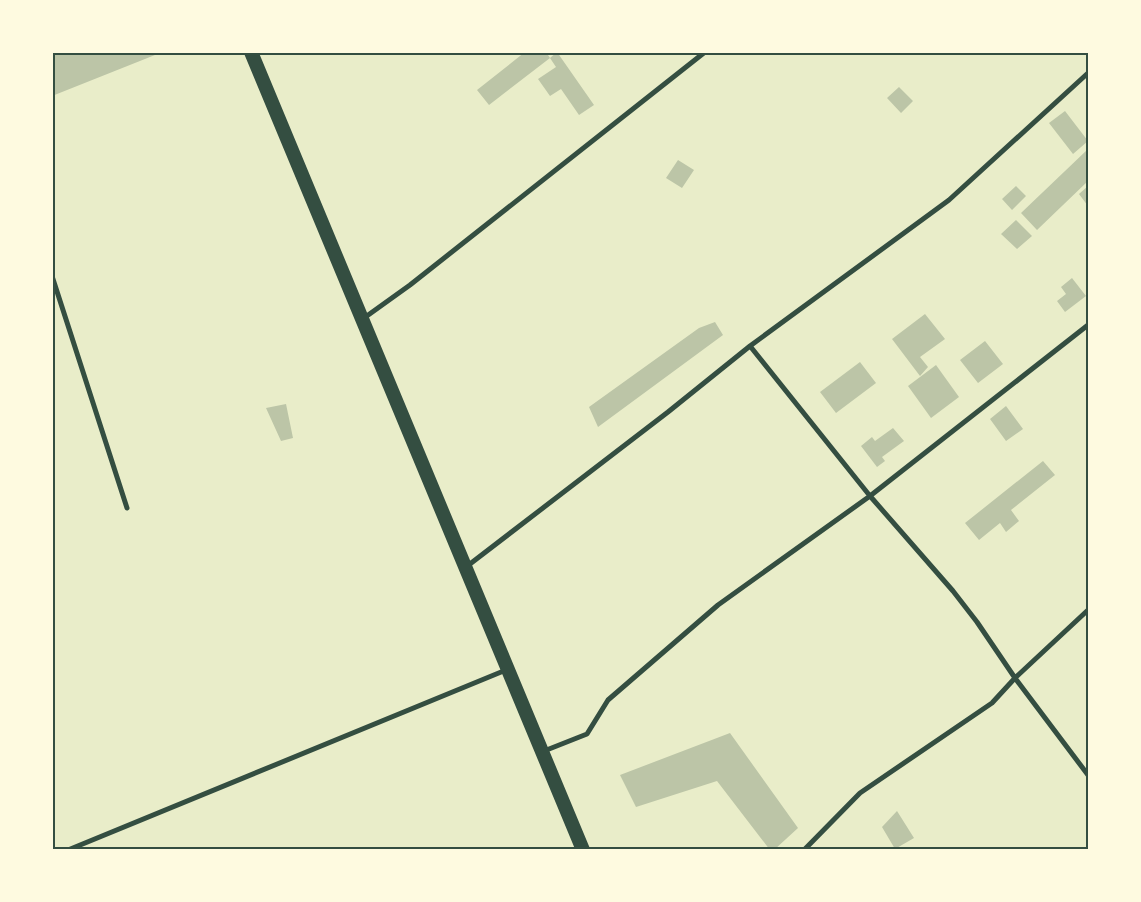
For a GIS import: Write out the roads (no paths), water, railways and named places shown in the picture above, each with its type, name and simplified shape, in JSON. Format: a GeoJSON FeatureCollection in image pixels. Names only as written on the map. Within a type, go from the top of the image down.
{"type":"FeatureCollection","features":[{"type":"Feature","properties":{"kind":"highway"},"geometry":{"type":"LineString","coordinates":[[251,52],[509,668],[583,850]]}},
{"type":"Feature","properties":{"kind":"street"},"geometry":{"type":"LineString","coordinates":[[362,320],[410,285],[705,52]]}},
{"type":"Feature","properties":{"kind":"street"},"geometry":{"type":"LineString","coordinates":[[466,567],[668,412],[750,346],[949,200],[1088,73]]}},
{"type":"Feature","properties":{"kind":"street"},"geometry":{"type":"LineString","coordinates":[[52,276],[127,508]]}},
{"type":"Feature","properties":{"kind":"street"},"geometry":{"type":"LineString","coordinates":[[543,752],[587,734],[608,700],[718,605],[870,496],[1088,325]]}},
{"type":"Feature","properties":{"kind":"street"},"geometry":{"type":"LineString","coordinates":[[750,346],[870,496],[977,622],[1015,678],[1088,775]]}},
{"type":"Feature","properties":{"kind":"street"},"geometry":{"type":"LineString","coordinates":[[804,850],[860,793],[992,703],[1015,678],[1088,610]]}},
{"type":"Feature","properties":{"kind":"street"},"geometry":{"type":"LineString","coordinates":[[68,850],[509,668]]}}]}
